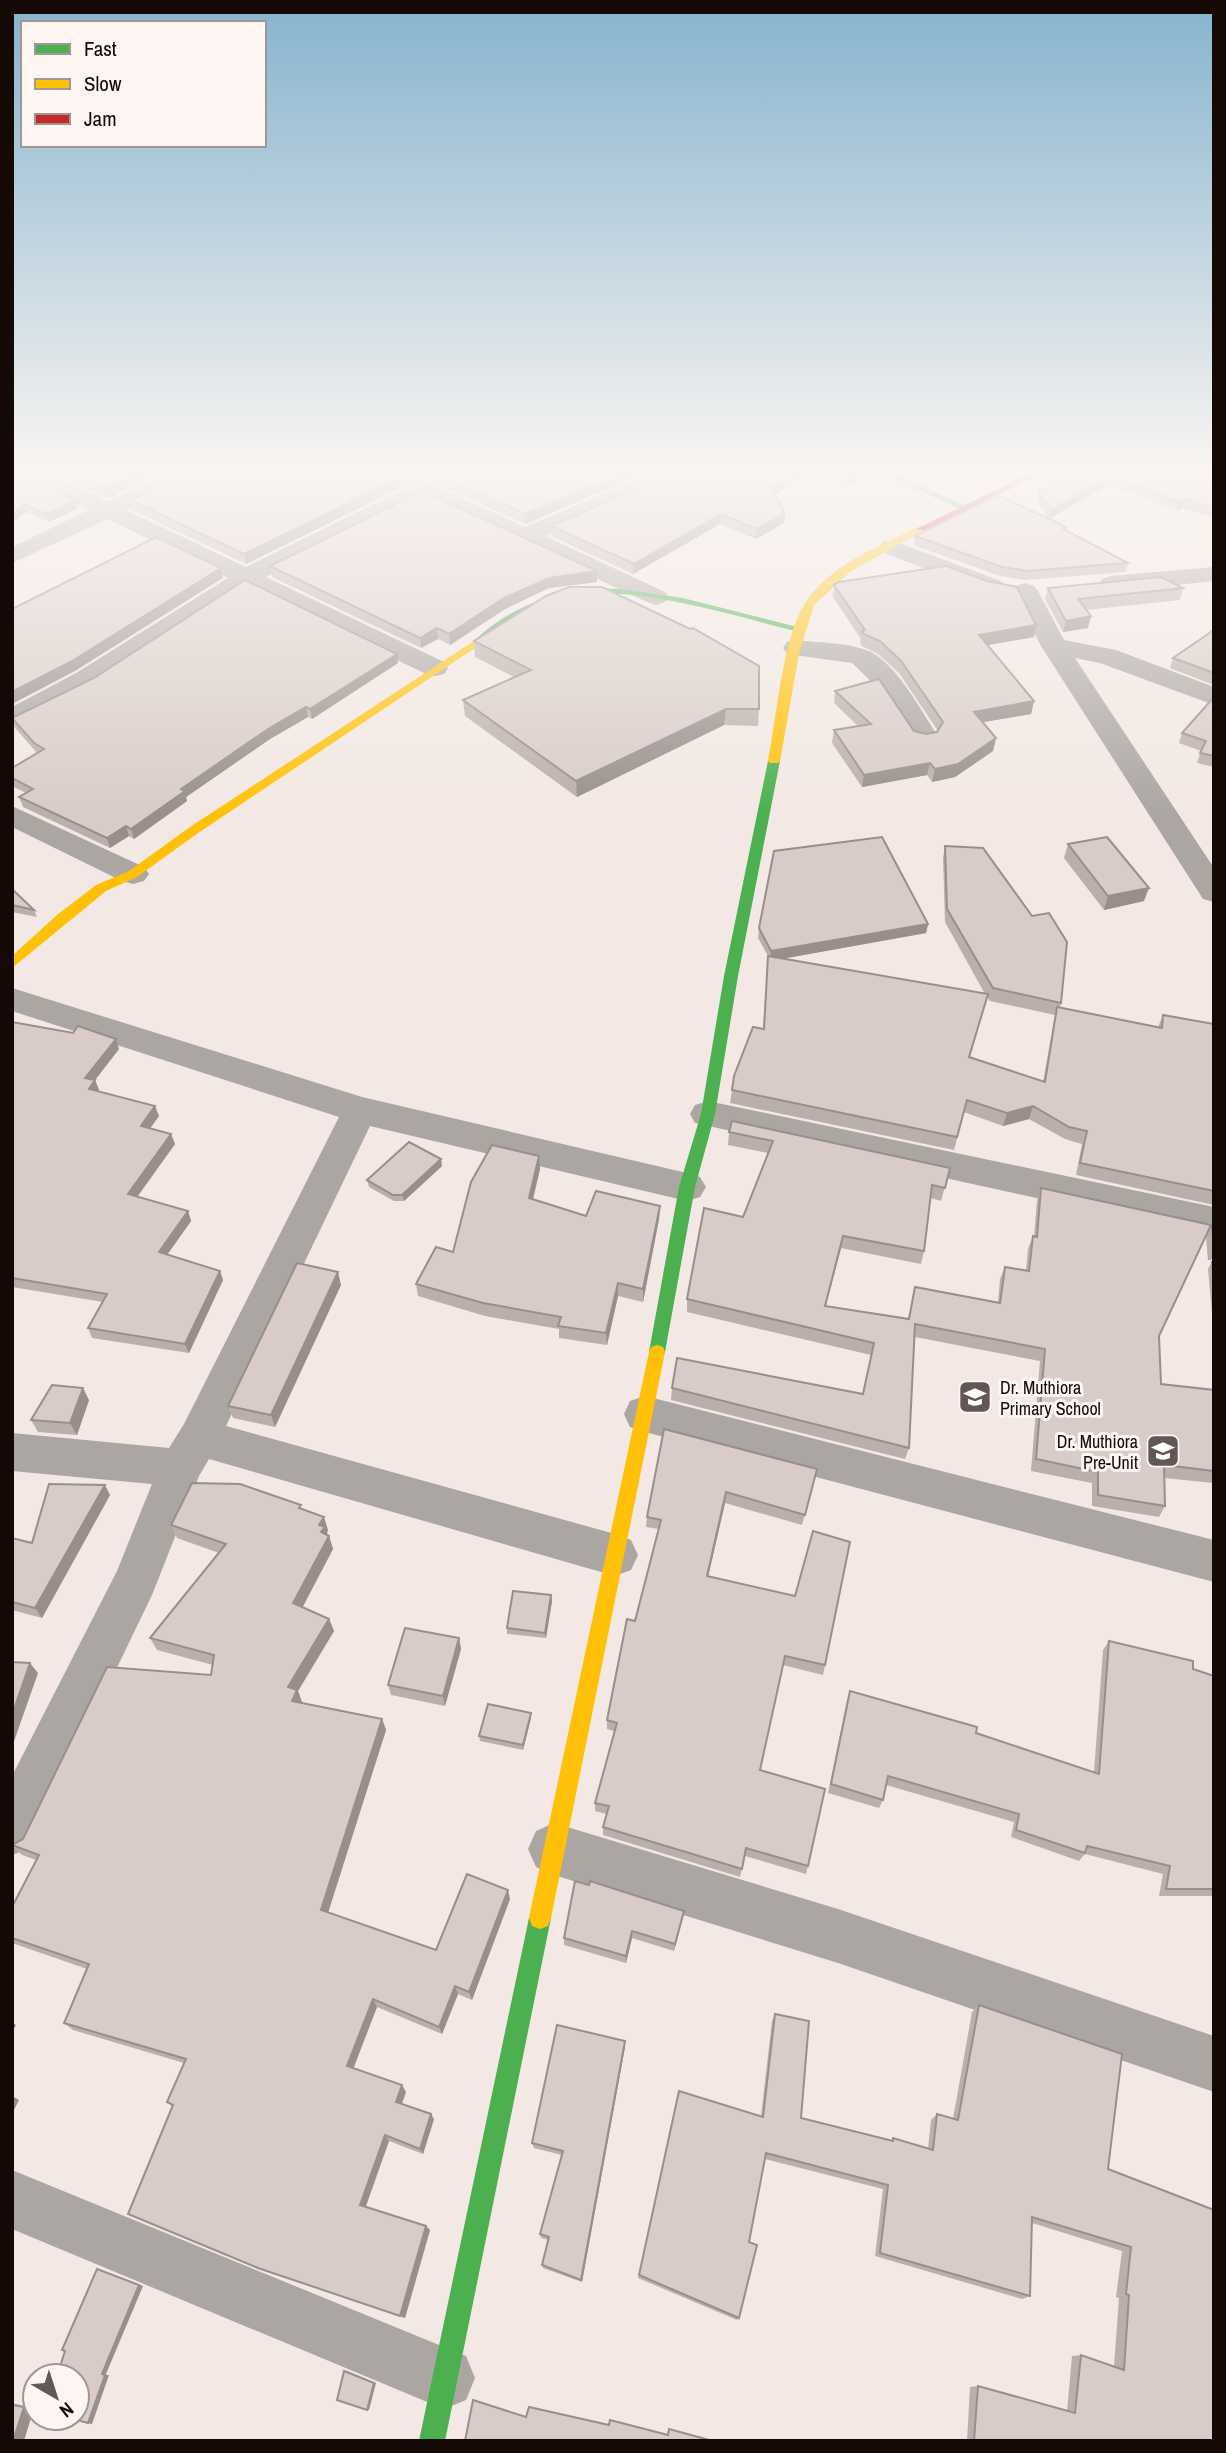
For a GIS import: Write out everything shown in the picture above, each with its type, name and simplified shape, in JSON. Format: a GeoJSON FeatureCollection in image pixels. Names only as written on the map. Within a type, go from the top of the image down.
{"type":"FeatureCollection","features":[{"type":"Feature","properties":{"kind":"main road"},"geometry":{"type":"LineString","coordinates":[[432,2441],[645,1414],[687,1187],[708,1114],[731,976],[798,639],[809,603],[828,585]]}},
{"type":"Feature","properties":{"kind":"main road"},"geometry":{"type":"LineString","coordinates":[[12,964],[53,925],[101,888],[133,874],[435,668],[536,605],[566,594],[604,592],[656,597],[798,639]]}},
{"type":"Feature","properties":{"kind":"street"},"geometry":{"type":"LineString","coordinates":[[12,718],[86,678],[234,585]]}},
{"type":"Feature","properties":{"kind":"street"},"geometry":{"type":"LineString","coordinates":[[262,585],[435,668]]}},
{"type":"Feature","properties":{"kind":"street"},"geometry":{"type":"LineString","coordinates":[[631,585],[656,597]]}},
{"type":"Feature","properties":{"kind":"street"},"geometry":{"type":"LineString","coordinates":[[993,585],[1038,590],[1054,646],[1214,892]]}},
{"type":"Feature","properties":{"kind":"street"},"geometry":{"type":"LineString","coordinates":[[1089,586],[1094,585]]}},
{"type":"Feature","properties":{"kind":"street"},"geometry":{"type":"LineString","coordinates":[[798,639],[866,660],[885,681],[924,736]]}},
{"type":"Feature","properties":{"kind":"street"},"geometry":{"type":"LineString","coordinates":[[1054,646],[1107,656],[1214,698]]}},
{"type":"Feature","properties":{"kind":"street"},"geometry":{"type":"LineString","coordinates":[[12,815],[133,874]]}},
{"type":"Feature","properties":{"kind":"street"},"geometry":{"type":"LineString","coordinates":[[12,999],[360,1110],[687,1187]]}},
{"type":"Feature","properties":{"kind":"street"},"geometry":{"type":"LineString","coordinates":[[12,1830],[136,1580],[190,1452],[360,1110]]}},
{"type":"Feature","properties":{"kind":"street"},"geometry":{"type":"LineString","coordinates":[[708,1114],[1214,1222]]}},
{"type":"Feature","properties":{"kind":"street"},"geometry":{"type":"LineString","coordinates":[[645,1414],[1214,1561]]}},
{"type":"Feature","properties":{"kind":"street"},"geometry":{"type":"LineString","coordinates":[[12,1451],[190,1452],[615,1555]]}},
{"type":"Feature","properties":{"kind":"street"},"geometry":{"type":"LineString","coordinates":[[554,1849],[838,1936],[1214,2064]]}},
{"type":"Feature","properties":{"kind":"street"},"geometry":{"type":"LineString","coordinates":[[12,2199],[444,2378]]}},
{"type":"Feature","properties":{"kind":"building"},"geometry":{"type":"Polygon","coordinates":[[[59,585],[193,585],[72,661],[12,692],[12,609],[59,585]]]}},
{"type":"Feature","properties":{"kind":"building"},"geometry":{"type":"Polygon","coordinates":[[[237,585],[256,585],[397,654],[310,709],[306,707],[268,729],[181,789],[185,791],[131,829],[126,826],[107,838],[19,797],[33,789],[12,778],[12,768],[44,749],[34,743],[12,718],[94,678],[237,585]]]}},
{"type":"Feature","properties":{"kind":"building"},"geometry":{"type":"Polygon","coordinates":[[[311,585],[532,585],[504,598],[449,634],[437,628],[420,638],[311,585]]]}},
{"type":"Feature","properties":{"kind":"building"},"geometry":{"type":"Polygon","coordinates":[[[834,585],[1017,587],[1036,625],[979,635],[1034,701],[974,712],[996,738],[958,764],[935,769],[930,763],[864,775],[834,730],[871,724],[835,691],[879,679],[914,731],[926,734],[937,732],[943,722],[901,661],[880,641],[864,634],[862,631],[865,630],[834,585]]]}},
{"type":"Feature","properties":{"kind":"building"},"geometry":{"type":"Polygon","coordinates":[[[1178,585],[1183,588],[1078,599],[1091,616],[1066,621],[1048,588],[1178,585]]]}},
{"type":"Feature","properties":{"kind":"building"},"geometry":{"type":"Polygon","coordinates":[[[569,587],[602,587],[690,629],[693,628],[759,666],[759,709],[726,709],[576,781],[463,700],[531,670],[474,641],[546,596],[569,587]]]}},
{"type":"Feature","properties":{"kind":"building"},"geometry":{"type":"Polygon","coordinates":[[[1214,630],[1214,673],[1173,658],[1214,630]]]}},
{"type":"Feature","properties":{"kind":"building"},"geometry":{"type":"Polygon","coordinates":[[[1214,697],[1214,756],[1200,753],[1206,741],[1182,733],[1214,697]]]}},
{"type":"Feature","properties":{"kind":"building"},"geometry":{"type":"Polygon","coordinates":[[[882,837],[928,924],[771,951],[759,928],[774,851],[882,837]]]}},
{"type":"Feature","properties":{"kind":"building"},"geometry":{"type":"Polygon","coordinates":[[[1107,837],[1149,888],[1108,896],[1068,844],[1107,837]]]}},
{"type":"Feature","properties":{"kind":"building"},"geometry":{"type":"Polygon","coordinates":[[[945,846],[983,848],[1032,916],[1049,913],[1067,942],[1061,1003],[993,988],[947,909],[945,846]]]}},
{"type":"Feature","properties":{"kind":"building"},"geometry":{"type":"Polygon","coordinates":[[[12,889],[34,910],[12,905],[12,889]]]}},
{"type":"Feature","properties":{"kind":"building"},"geometry":{"type":"Polygon","coordinates":[[[768,956],[988,994],[969,1057],[1045,1082],[1057,1007],[1162,1028],[1163,1015],[1214,1024],[1214,1191],[1080,1163],[1087,1131],[1069,1127],[1033,1106],[1007,1113],[967,1100],[957,1137],[732,1090],[734,1076],[753,1027],[764,1029],[768,956]]]}},
{"type":"Feature","properties":{"kind":"building"},"geometry":{"type":"Polygon","coordinates":[[[12,1022],[73,1033],[78,1026],[116,1039],[85,1078],[95,1080],[89,1089],[155,1106],[141,1126],[171,1134],[128,1194],[188,1211],[159,1252],[220,1271],[185,1344],[88,1328],[107,1294],[12,1278],[12,1022]]]}},
{"type":"Feature","properties":{"kind":"building"},"geometry":{"type":"Polygon","coordinates":[[[732,1121],[950,1168],[945,1188],[932,1185],[924,1251],[843,1236],[825,1306],[909,1319],[915,1287],[1000,1303],[1005,1267],[1029,1271],[1033,1236],[1037,1237],[1041,1188],[1211,1225],[1159,1336],[1161,1384],[1214,1390],[1214,1471],[1164,1465],[1165,1506],[1098,1495],[1098,1472],[1036,1459],[1045,1349],[915,1324],[909,1448],[672,1388],[677,1358],[863,1394],[874,1343],[687,1299],[704,1208],[743,1217],[773,1141],[729,1132],[732,1121]]]}},
{"type":"Feature","properties":{"kind":"building"},"geometry":{"type":"Polygon","coordinates":[[[409,1142],[441,1159],[402,1195],[393,1195],[367,1180],[409,1142]]]}},
{"type":"Feature","properties":{"kind":"building"},"geometry":{"type":"Polygon","coordinates":[[[492,1145],[539,1156],[529,1198],[586,1216],[596,1191],[660,1206],[643,1289],[618,1283],[606,1333],[558,1326],[561,1317],[483,1303],[416,1284],[436,1247],[453,1252],[471,1182],[492,1145]]]}},
{"type":"Feature","properties":{"kind":"building"},"geometry":{"type":"Polygon","coordinates":[[[297,1263],[338,1272],[271,1415],[228,1406],[297,1263]]]}},
{"type":"Feature","properties":{"kind":"building"},"geometry":{"type":"Polygon","coordinates":[[[52,1385],[83,1388],[70,1423],[31,1420],[52,1385]]]}},
{"type":"Feature","properties":{"kind":"building"},"geometry":{"type":"Polygon","coordinates":[[[664,1429],[817,1469],[805,1515],[726,1492],[707,1576],[795,1596],[813,1531],[850,1542],[825,1665],[785,1656],[760,1770],[825,1789],[808,1866],[746,1848],[742,1869],[603,1827],[609,1806],[595,1803],[617,1723],[607,1720],[627,1619],[635,1621],[661,1520],[647,1517],[664,1429]]]}},
{"type":"Feature","properties":{"kind":"building"},"geometry":{"type":"Polygon","coordinates":[[[192,1483],[240,1484],[301,1505],[299,1508],[324,1517],[319,1525],[325,1527],[321,1532],[329,1536],[293,1603],[329,1619],[288,1687],[297,1690],[292,1701],[382,1719],[321,1910],[436,1950],[467,1874],[508,1890],[469,1992],[455,1986],[439,2027],[373,1999],[347,2066],[402,2085],[396,2102],[431,2114],[420,2149],[385,2135],[360,2205],[426,2226],[400,2316],[258,2268],[128,2214],[173,2105],[167,2102],[186,2059],[64,2023],[89,1964],[12,1938],[12,1907],[39,1855],[12,1845],[23,1839],[107,1667],[211,1675],[214,1655],[150,1638],[226,1544],[171,1525],[192,1483]]]}},
{"type":"Feature","properties":{"kind":"building"},"geometry":{"type":"Polygon","coordinates":[[[49,1484],[105,1485],[35,1608],[12,1602],[12,1538],[32,1543],[49,1484]]]}},
{"type":"Feature","properties":{"kind":"building"},"geometry":{"type":"Polygon","coordinates":[[[513,1591],[551,1595],[545,1633],[507,1628],[513,1591]]]}},
{"type":"Feature","properties":{"kind":"building"},"geometry":{"type":"Polygon","coordinates":[[[405,1628],[459,1638],[443,1696],[388,1685],[405,1628]]]}},
{"type":"Feature","properties":{"kind":"building"},"geometry":{"type":"Polygon","coordinates":[[[1109,1641],[1193,1661],[1193,1669],[1214,1676],[1214,1889],[1166,1889],[1170,1866],[1087,1846],[1085,1853],[1016,1830],[1019,1814],[888,1776],[883,1800],[831,1784],[850,1691],[977,1727],[976,1733],[1099,1774],[1109,1641]]]}},
{"type":"Feature","properties":{"kind":"building"},"geometry":{"type":"Polygon","coordinates":[[[12,1662],[30,1663],[12,1715],[12,1662]]]}},
{"type":"Feature","properties":{"kind":"building"},"geometry":{"type":"Polygon","coordinates":[[[488,1704],[531,1713],[523,1745],[479,1736],[488,1704]]]}},
{"type":"Feature","properties":{"kind":"building"},"geometry":{"type":"Polygon","coordinates":[[[575,1881],[589,1885],[590,1881],[684,1911],[675,1944],[632,1931],[626,1956],[564,1938],[575,1881]]]}},
{"type":"Feature","properties":{"kind":"building"},"geometry":{"type":"Polygon","coordinates":[[[979,2005],[1122,2054],[1108,2169],[1214,2210],[1214,2441],[974,2441],[978,2386],[1075,2413],[1081,2355],[1124,2370],[1129,2295],[1126,2294],[1131,2247],[1032,2217],[1030,2296],[880,2253],[888,2185],[766,2153],[749,2242],[757,2245],[739,2318],[639,2275],[679,2091],[763,2117],[775,2014],[809,2021],[801,2118],[893,2141],[893,2138],[933,2150],[937,2114],[958,2120],[979,2005]]]}},
{"type":"Feature","properties":{"kind":"building"},"geometry":{"type":"Polygon","coordinates":[[[557,2025],[625,2041],[581,2280],[542,2265],[549,2237],[540,2234],[563,2151],[532,2143],[557,2025]]]}},
{"type":"Feature","properties":{"kind":"building"},"geometry":{"type":"Polygon","coordinates":[[[97,2269],[139,2285],[102,2374],[105,2375],[91,2415],[91,2362],[61,2362],[65,2351],[62,2350],[97,2269]]]}},
{"type":"Feature","properties":{"kind":"building"},"geometry":{"type":"Polygon","coordinates":[[[344,2371],[374,2383],[367,2410],[337,2400],[344,2371]]]}},
{"type":"Feature","properties":{"kind":"building"},"geometry":{"type":"Polygon","coordinates":[[[473,2400],[526,2417],[529,2407],[609,2425],[610,2420],[668,2435],[669,2429],[713,2441],[465,2441],[473,2400]]]}},
{"type":"Feature","properties":{"kind":"building"},"geometry":{"type":"Polygon","coordinates":[[[12,2405],[21,2406],[21,2416],[12,2441],[12,2405]]]}},
{"type":"Feature","properties":{"kind":"traffic: fast"},"geometry":{"type":"LineString","coordinates":[[480,640],[543,601],[566,594],[591,591],[620,592],[683,601],[800,629]]}},
{"type":"Feature","properties":{"kind":"traffic: fast"},"geometry":{"type":"LineString","coordinates":[[657,1352],[687,1187],[708,1114],[731,976],[774,761]]}},
{"type":"Feature","properties":{"kind":"traffic: fast"},"geometry":{"type":"LineString","coordinates":[[432,2441],[540,1918]]}},
{"type":"Feature","properties":{"kind":"traffic: slow"},"geometry":{"type":"LineString","coordinates":[[774,761],[798,632],[809,604],[827,585]]}},
{"type":"Feature","properties":{"kind":"traffic: slow"},"geometry":{"type":"LineString","coordinates":[[12,964],[62,918],[101,888],[133,874],[194,830],[480,640]]}},
{"type":"Feature","properties":{"kind":"traffic: slow"},"geometry":{"type":"LineString","coordinates":[[540,1918],[657,1352]]}},
{"type":"Feature","properties":{"kind":"place","name":"Dr. Muthiora Primary School"},"geometry":{"type":"Point","coordinates":[975,1397]}},
{"type":"Feature","properties":{"kind":"place","name":"Dr. Muthiora Pre-Unit"},"geometry":{"type":"Point","coordinates":[1163,1451]}}]}
